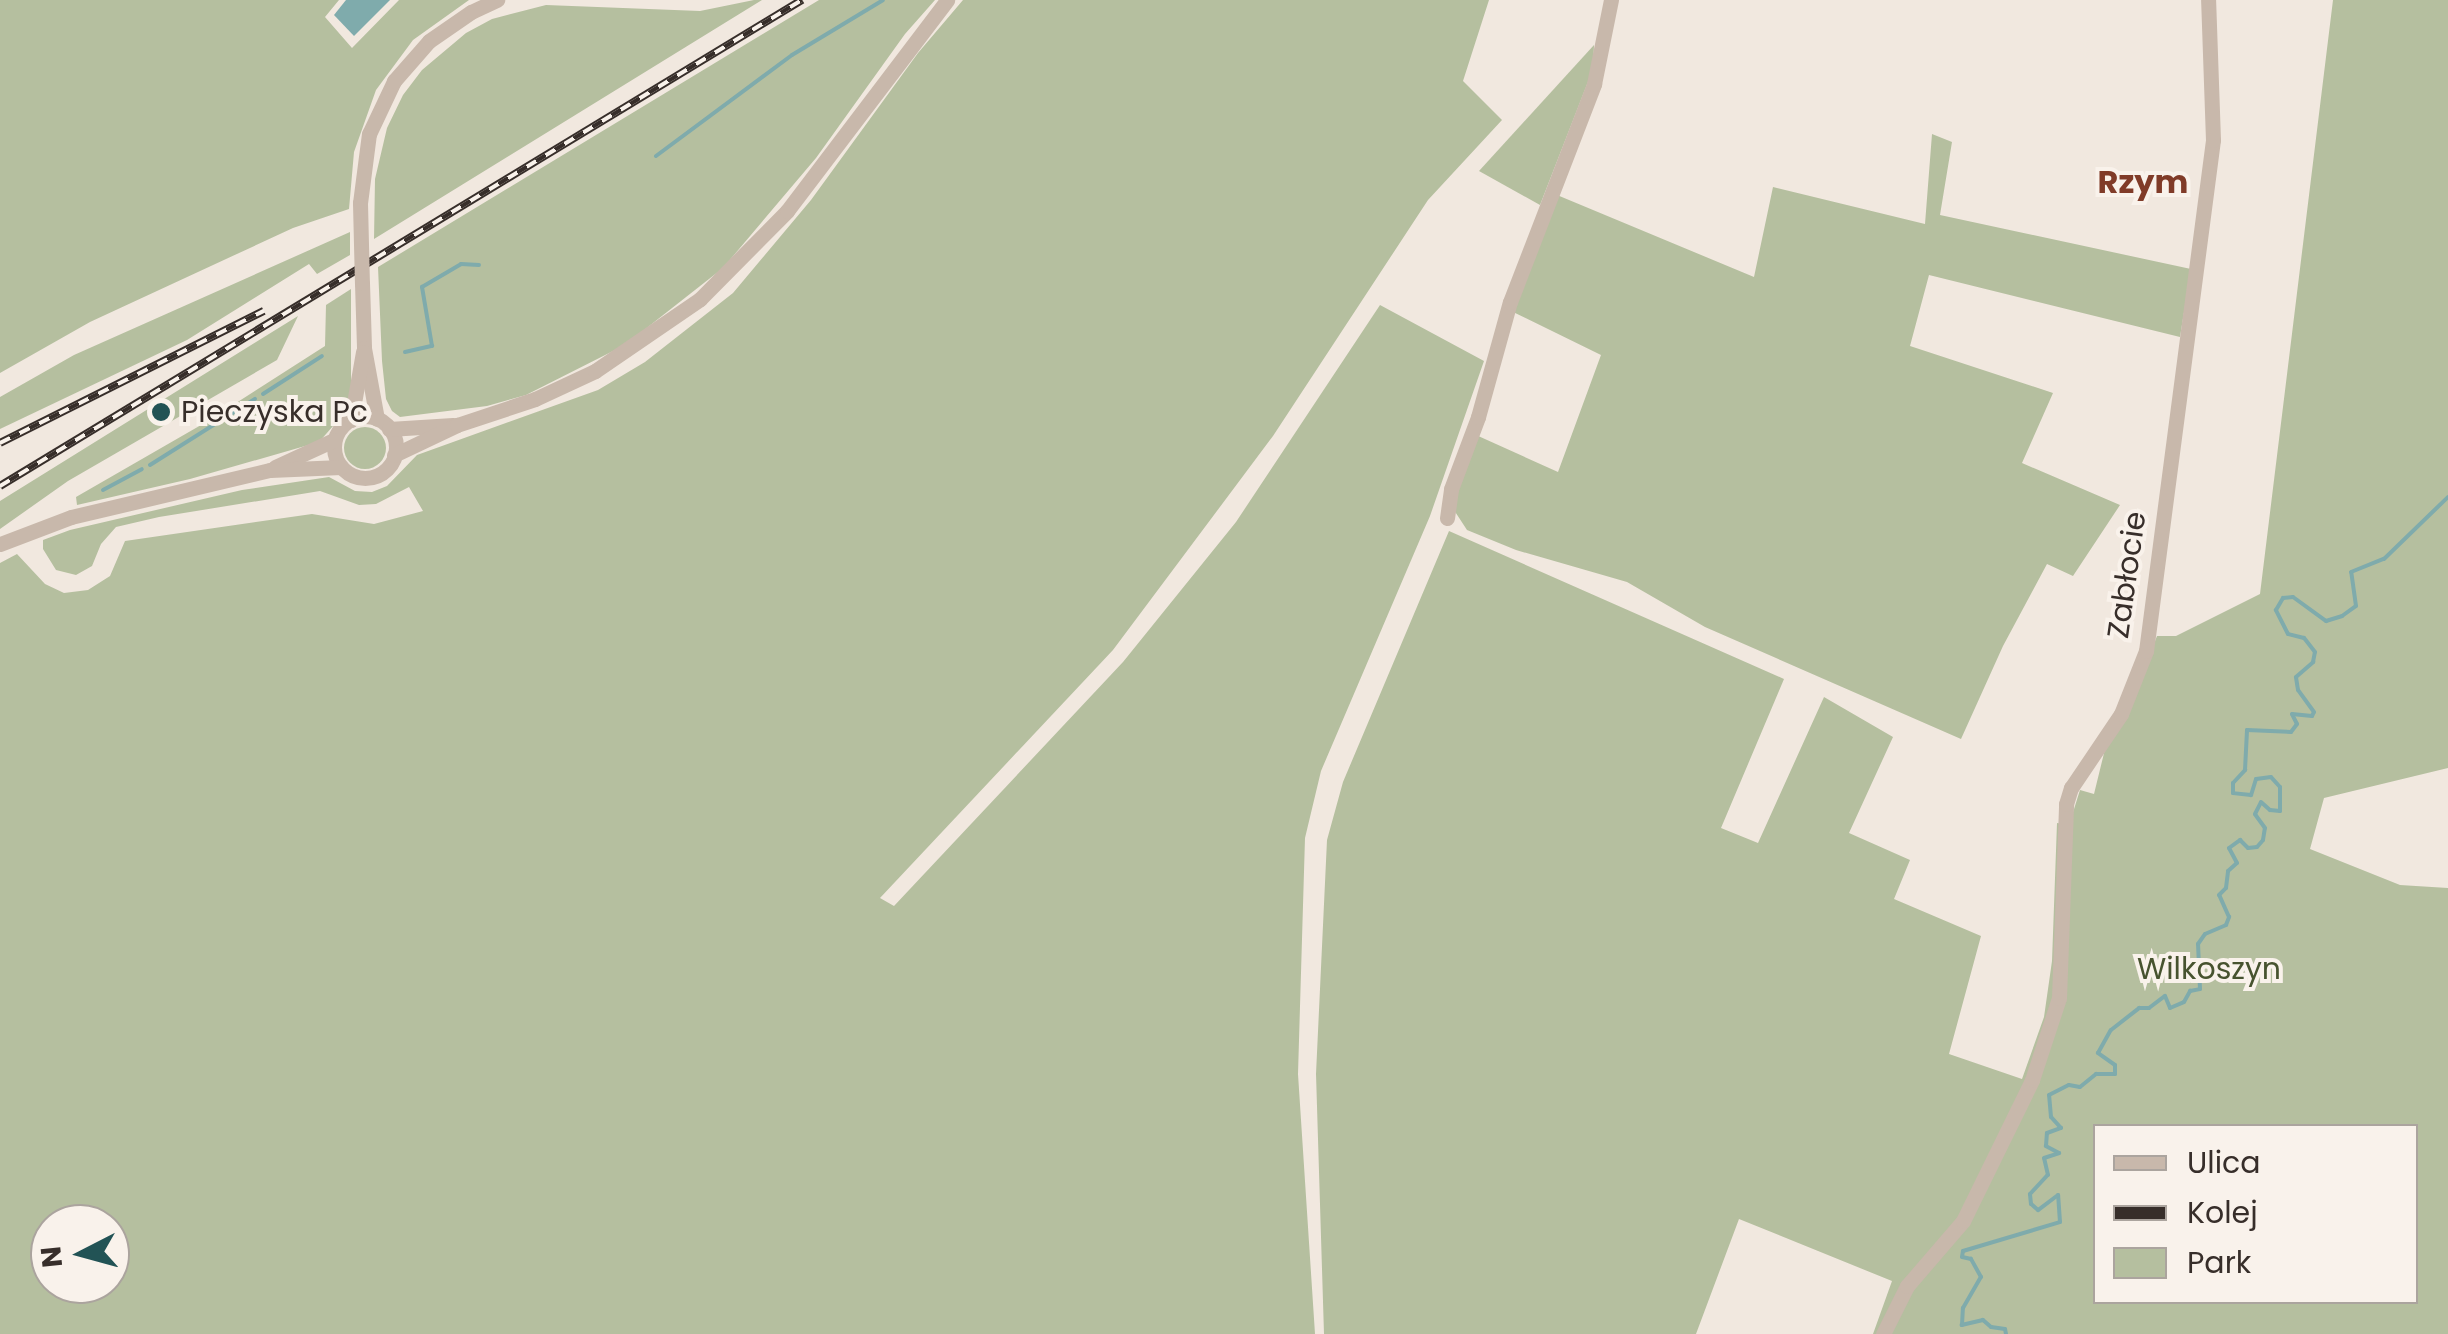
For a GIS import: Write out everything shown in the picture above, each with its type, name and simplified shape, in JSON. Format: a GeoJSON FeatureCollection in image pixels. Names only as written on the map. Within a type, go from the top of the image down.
{"type":"FeatureCollection","features":[{"type":"Feature","properties":{"kind":"street"},"geometry":{"type":"LineString","coordinates":[[270,470],[334,440],[351,420],[364,348],[360,202],[369,134],[394,81],[428,41],[471,12],[498,0]]}},
{"type":"Feature","properties":{"kind":"street"},"geometry":{"type":"LineString","coordinates":[[394,456],[457,426],[536,400],[595,371],[700,299],[787,210],[946,0]]}},
{"type":"Feature","properties":{"kind":"street","name":"Zabłocie"},"geometry":{"type":"LineString","coordinates":[[1883,1334],[1906,1286],[1963,1220],[2037,1067],[2059,998],[2066,804],[2071,788],[2121,714],[2146,651],[2214,140],[2208,0]]}},
{"type":"Feature","properties":{"kind":"street"},"geometry":{"type":"LineString","coordinates":[[1448,518],[1451,489],[1478,417],[1510,302],[1594,84],[1611,2]]}},
{"type":"Feature","properties":{"kind":"street"},"geometry":{"type":"LineString","coordinates":[[334,440],[340,467],[349,474],[371,478],[390,466],[394,456],[364,348]]}},
{"type":"Feature","properties":{"kind":"street"},"geometry":{"type":"LineString","coordinates":[[351,420],[457,426]]}},
{"type":"Feature","properties":{"kind":"street"},"geometry":{"type":"LineString","coordinates":[[0,544],[71,517],[270,470],[340,467]]}},
{"type":"Feature","properties":{"kind":"green space"},"geometry":{"type":"Polygon","coordinates":[[[0,0],[339,0],[325,17],[352,48],[399,0],[469,0],[413,40],[376,90],[354,152],[349,209],[293,228],[90,322],[0,373],[0,0]]]}},
{"type":"Feature","properties":{"kind":"green space"},"geometry":{"type":"Polygon","coordinates":[[[762,0],[374,239],[375,179],[387,128],[403,95],[422,70],[466,33],[492,19],[546,5],[700,11],[762,0]]]}},
{"type":"Feature","properties":{"kind":"green space"},"geometry":{"type":"Polygon","coordinates":[[[819,0],[935,0],[905,34],[816,158],[723,268],[625,345],[526,395],[487,406],[400,417],[392,411],[386,399],[382,361],[378,267],[819,0]]]}},
{"type":"Feature","properties":{"kind":"green space"},"geometry":{"type":"Polygon","coordinates":[[[963,0],[1489,0],[1463,81],[1502,120],[1428,200],[1273,436],[1113,650],[880,898],[894,906],[1123,662],[1236,522],[1380,305],[1484,361],[1430,516],[1321,771],[1305,838],[1298,1074],[1315,1334],[0,1334],[0,563],[17,554],[45,584],[64,593],[88,590],[110,576],[125,541],[312,514],[374,524],[423,511],[409,487],[376,504],[359,505],[320,491],[116,527],[101,544],[92,566],[76,575],[56,570],[43,549],[43,540],[70,530],[242,490],[329,477],[355,491],[372,492],[387,486],[417,455],[598,390],[645,362],[733,293],[811,200],[918,53],[963,0]]]}},
{"type":"Feature","properties":{"kind":"green space","name":"Wilkoszyn"},"geometry":{"type":"Polygon","coordinates":[[[2333,0],[2448,0],[2448,768],[2324,798],[2310,849],[2400,885],[2448,888],[2448,1334],[1873,1334],[1892,1281],[1739,1219],[1696,1334],[1324,1334],[1316,1074],[1327,840],[1343,782],[1449,531],[1784,679],[1721,828],[1758,843],[1824,697],[1893,737],[1849,833],[1910,860],[1894,899],[1981,936],[1949,1054],[2022,1079],[2044,1017],[2052,961],[2057,823],[2069,825],[2080,790],[2094,794],[2106,745],[2128,710],[2157,636],[2176,636],[2260,594],[2333,0]]]}},
{"type":"Feature","properties":{"kind":"green space"},"geometry":{"type":"Polygon","coordinates":[[[1594,45],[1593,69],[1540,205],[1479,171],[1594,45]]]}},
{"type":"Feature","properties":{"kind":"green space"},"geometry":{"type":"Polygon","coordinates":[[[1932,134],[1952,142],[1940,215],[2191,269],[2180,337],[1929,275],[1910,346],[2053,393],[2022,463],[2120,505],[2073,576],[2047,564],[2003,646],[1961,739],[1705,627],[1627,582],[1516,550],[1467,530],[1452,507],[1476,435],[1558,472],[1601,355],[1511,311],[1557,195],[1754,277],[1773,187],[1925,224],[1932,134]]]}},
{"type":"Feature","properties":{"kind":"green space"},"geometry":{"type":"Polygon","coordinates":[[[350,232],[350,255],[317,274],[309,264],[187,340],[0,429],[0,397],[74,355],[350,232]]]}},
{"type":"Feature","properties":{"kind":"green space"},"geometry":{"type":"Polygon","coordinates":[[[351,289],[351,397],[348,409],[319,442],[190,479],[77,505],[76,497],[208,421],[325,346],[326,305],[351,289]]]}},
{"type":"Feature","properties":{"kind":"green space"},"geometry":{"type":"Polygon","coordinates":[[[298,316],[277,360],[68,481],[0,529],[0,501],[298,316]]]}},
{"type":"Feature","properties":{"kind":"green space"},"geometry":{"type":"Polygon","coordinates":[[[365,427],[380,433],[386,448],[380,463],[365,469],[350,463],[344,448],[350,433],[365,427]]]}},
{"type":"Feature","properties":{"kind":"water"},"geometry":{"type":"Polygon","coordinates":[[[346,0],[390,0],[354,36],[334,15],[346,0]]]}},
{"type":"Feature","properties":{"kind":"waterway"},"geometry":{"type":"LineString","coordinates":[[656,156],[792,55],[883,0]]}},
{"type":"Feature","properties":{"kind":"waterway"},"geometry":{"type":"LineString","coordinates":[[405,352],[432,346],[422,287],[461,264],[479,265]]}},
{"type":"Feature","properties":{"kind":"waterway"},"geometry":{"type":"LineString","coordinates":[[263,394],[322,356]]}},
{"type":"Feature","properties":{"kind":"waterway"},"geometry":{"type":"LineString","coordinates":[[150,465],[255,399]]}},
{"type":"Feature","properties":{"kind":"waterway"},"geometry":{"type":"LineString","coordinates":[[103,490],[142,469]]}},
{"type":"Feature","properties":{"kind":"waterway"},"geometry":{"type":"LineString","coordinates":[[2006,1334],[2005,1329],[1991,1327],[1983,1320],[1962,1325],[1963,1308],[1981,1277],[1971,1259],[1962,1257],[1963,1251],[2060,1222],[2058,1195],[2038,1210],[2031,1204],[2030,1194],[2048,1175],[2044,1158],[2059,1153],[2046,1146],[2047,1133],[2061,1128],[2051,1117],[2049,1095],[2069,1085],[2080,1087],[2096,1074],[2115,1074],[2115,1065],[2098,1053],[2111,1030],[2139,1008],[2149,1008],[2165,996],[2170,1008],[2184,1002],[2190,991],[2200,989],[2198,944],[2205,934],[2226,925],[2229,917],[2219,895],[2226,888],[2228,871],[2237,863],[2229,848],[2240,840],[2248,848],[2257,847],[2263,840],[2265,828],[2255,814],[2261,802],[2270,810],[2280,811],[2280,787],[2271,777],[2256,779],[2251,795],[2233,793],[2233,783],[2245,770],[2247,730],[2291,732],[2297,724],[2292,714],[2312,716],[2314,712],[2298,690],[2296,677],[2313,662],[2315,652],[2304,638],[2288,634],[2276,610],[2283,598],[2293,597],[2326,621],[2342,616],[2356,606],[2351,572],[2384,559],[2448,497]]}},
{"type":"Feature","properties":{"kind":"railway"},"geometry":{"type":"LineString","coordinates":[[0,486],[802,0]]}},
{"type":"Feature","properties":{"kind":"railway"},"geometry":{"type":"LineString","coordinates":[[0,443],[264,311]]}},
{"type":"Feature","properties":{"kind":"place","name":"Pieczyska Pc"},"geometry":{"type":"Point","coordinates":[161,412]}},
{"type":"Feature","properties":{"kind":"district","name":"Rzym"},"geometry":{"type":"Point","coordinates":[2143,182]}}]}
